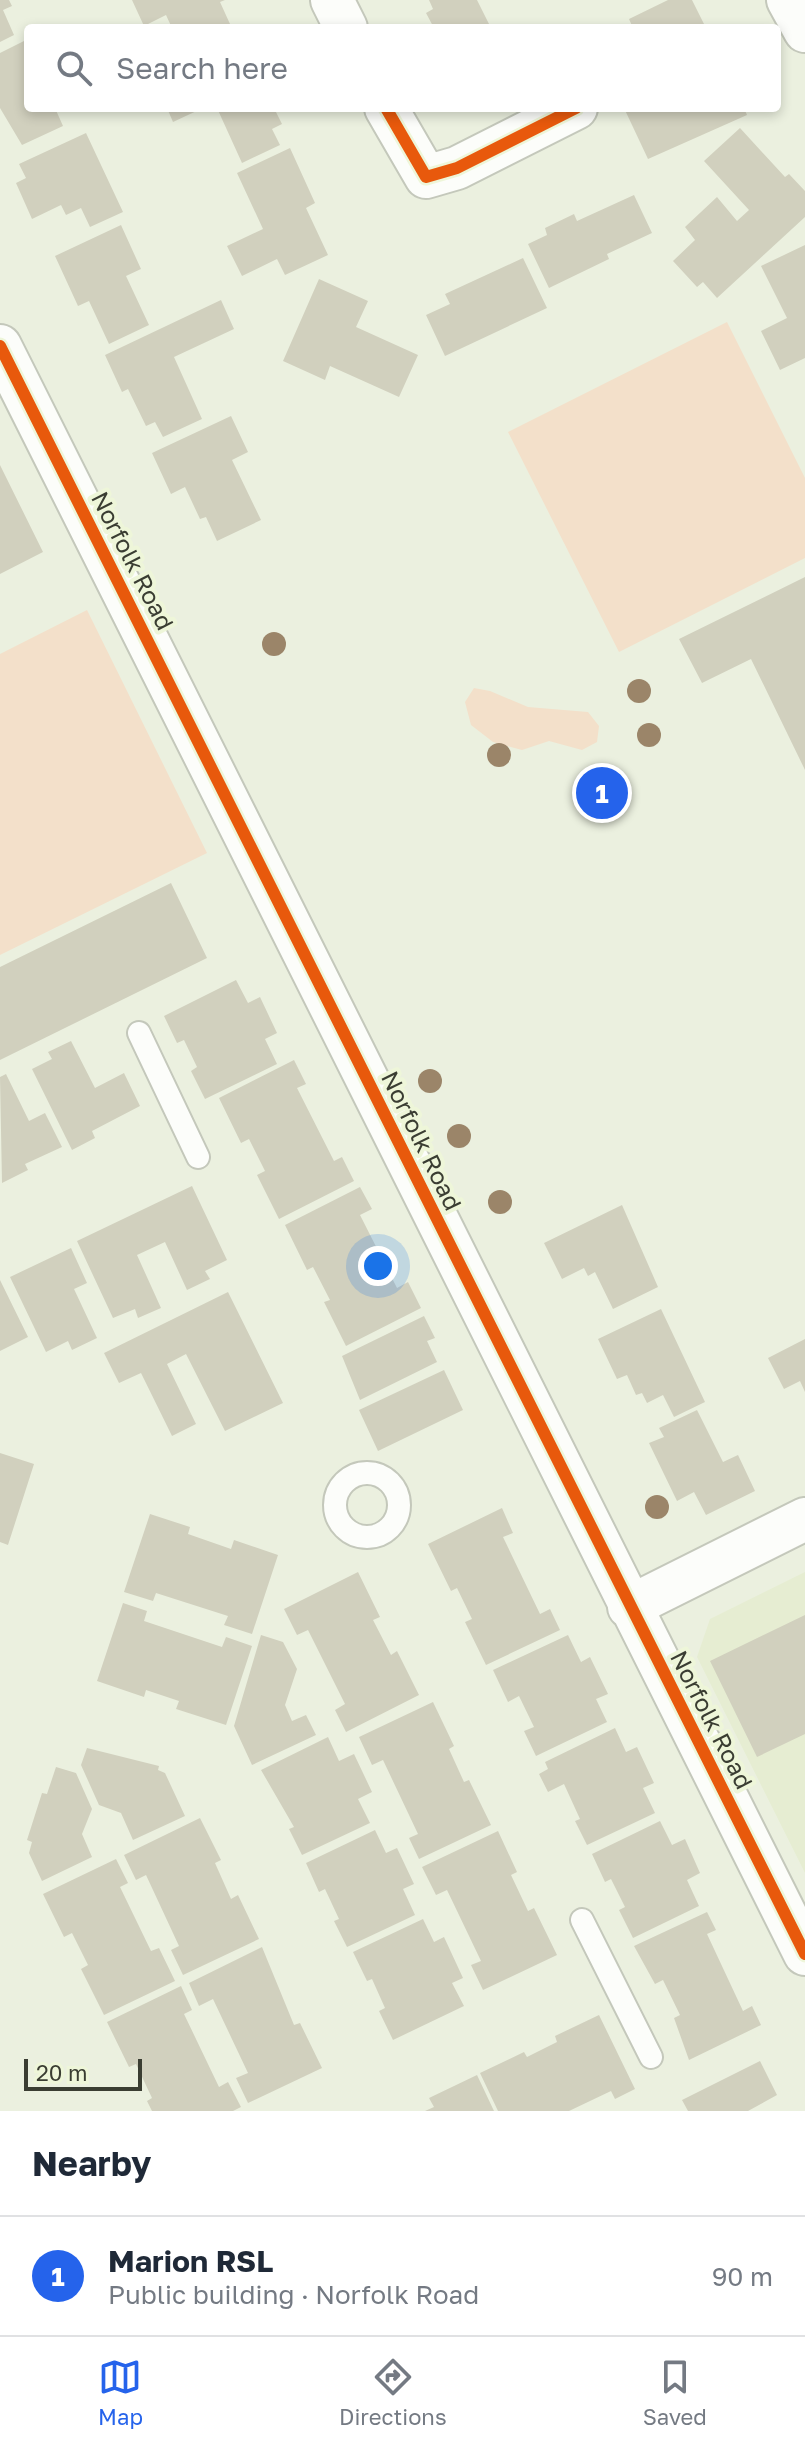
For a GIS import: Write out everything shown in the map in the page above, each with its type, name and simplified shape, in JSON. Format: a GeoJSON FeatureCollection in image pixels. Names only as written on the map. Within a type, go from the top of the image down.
{"type":"FeatureCollection","features":[{"type":"Feature","properties":{"kind":"street"},"geometry":{"type":"LineString","coordinates":[[332,0],[344,24]]}},
{"type":"Feature","properties":{"kind":"street"},"geometry":{"type":"LineString","coordinates":[[788,0],[805,31]]}},
{"type":"Feature","properties":{"kind":"street"},"geometry":{"type":"LineString","coordinates":[[388,112],[426,177],[457,168],[568,112]]}},
{"type":"Feature","properties":{"kind":"street","name":"Norfolk Road"},"geometry":{"type":"LineString","coordinates":[[0,346],[805,1954]]}},
{"type":"Feature","properties":{"kind":"street"},"geometry":{"type":"LineString","coordinates":[[629,1607],[805,1519]]}},
{"type":"Feature","properties":{"kind":"lane"},"geometry":{"type":"LineString","coordinates":[[139,1033],[198,1157]]}},
{"type":"Feature","properties":{"kind":"lane"},"geometry":{"type":"LineString","coordinates":[[582,1920],[651,2057]]}},
{"type":"Feature","properties":{"kind":"shaded area"},"geometry":{"type":"Polygon","coordinates":[[[727,322],[805,478],[805,558],[619,652],[508,432],[727,322]]]}},
{"type":"Feature","properties":{"kind":"shaded area"},"geometry":{"type":"Polygon","coordinates":[[[87,610],[207,853],[0,955],[0,654],[87,610]]]}},
{"type":"Feature","properties":{"kind":"shaded area"},"geometry":{"type":"Polygon","coordinates":[[[474,688],[490,691],[528,707],[588,712],[599,726],[597,742],[582,750],[549,741],[522,750],[493,742],[471,725],[465,702],[474,688]]]}},
{"type":"Feature","properties":{"kind":"shaded area"},"geometry":{"type":"Polygon","coordinates":[[[805,1572],[805,1873],[697,1657],[710,1619],[805,1572]]]}},
{"type":"Feature","properties":{"kind":"building"},"geometry":{"type":"Polygon","coordinates":[[[0,0],[9,0],[12,6],[3,10],[14,35],[0,42],[0,0]]]}},
{"type":"Feature","properties":{"kind":"building"},"geometry":{"type":"Polygon","coordinates":[[[132,0],[225,0],[220,2],[230,24],[170,24],[166,15],[143,24],[132,0]]]}},
{"type":"Feature","properties":{"kind":"building"},"geometry":{"type":"Polygon","coordinates":[[[429,0],[477,0],[489,24],[432,24],[426,13],[433,9],[429,0]]]}},
{"type":"Feature","properties":{"kind":"building"},"geometry":{"type":"Polygon","coordinates":[[[668,0],[692,0],[704,24],[631,24],[629,19],[668,0]]]}},
{"type":"Feature","properties":{"kind":"building"},"geometry":{"type":"Polygon","coordinates":[[[24,41],[24,112],[57,112],[63,126],[22,145],[0,108],[0,53],[24,41]]]}},
{"type":"Feature","properties":{"kind":"building"},"geometry":{"type":"Polygon","coordinates":[[[169,112],[194,112],[173,122],[169,112]]]}},
{"type":"Feature","properties":{"kind":"building"},"geometry":{"type":"Polygon","coordinates":[[[219,112],[276,112],[282,124],[272,129],[280,145],[242,163],[219,112]]]}},
{"type":"Feature","properties":{"kind":"building"},"geometry":{"type":"Polygon","coordinates":[[[626,112],[746,112],[747,115],[648,159],[626,112]]]}},
{"type":"Feature","properties":{"kind":"building"},"geometry":{"type":"Polygon","coordinates":[[[740,128],[785,177],[789,174],[805,191],[805,217],[717,298],[703,282],[697,287],[673,261],[695,240],[685,227],[717,197],[737,221],[749,210],[704,161],[740,128]]]}},
{"type":"Feature","properties":{"kind":"building"},"geometry":{"type":"Polygon","coordinates":[[[86,133],[123,212],[90,227],[81,208],[66,215],[61,205],[32,219],[16,183],[26,178],[19,164],[86,133]]]}},
{"type":"Feature","properties":{"kind":"building"},"geometry":{"type":"Polygon","coordinates":[[[290,148],[315,203],[306,208],[328,255],[285,275],[277,259],[242,276],[227,246],[263,229],[237,173],[290,148]]]}},
{"type":"Feature","properties":{"kind":"building"},"geometry":{"type":"Polygon","coordinates":[[[634,195],[652,233],[607,254],[609,259],[549,288],[528,244],[547,235],[545,228],[574,214],[577,221],[634,195]]]}},
{"type":"Feature","properties":{"kind":"building"},"geometry":{"type":"Polygon","coordinates":[[[121,225],[141,269],[126,276],[149,325],[109,344],[89,301],[78,306],[55,256],[121,225]]]}},
{"type":"Feature","properties":{"kind":"building"},"geometry":{"type":"Polygon","coordinates":[[[805,245],[805,358],[780,370],[761,331],[787,318],[761,266],[805,245]]]}},
{"type":"Feature","properties":{"kind":"building"},"geometry":{"type":"Polygon","coordinates":[[[523,258],[547,308],[445,356],[426,315],[450,304],[445,294],[523,258]]]}},
{"type":"Feature","properties":{"kind":"building"},"geometry":{"type":"Polygon","coordinates":[[[319,279],[368,301],[356,327],[418,355],[399,397],[330,366],[325,380],[283,361],[319,279]]]}},
{"type":"Feature","properties":{"kind":"building"},"geometry":{"type":"Polygon","coordinates":[[[221,300],[234,329],[174,357],[202,419],[163,437],[155,422],[146,426],[128,389],[122,392],[105,355],[221,300]]]}},
{"type":"Feature","properties":{"kind":"building"},"geometry":{"type":"Polygon","coordinates":[[[231,416],[248,452],[232,460],[261,520],[217,541],[206,517],[200,519],[185,487],[171,494],[152,453],[231,416]]]}},
{"type":"Feature","properties":{"kind":"building"},"geometry":{"type":"Polygon","coordinates":[[[0,465],[43,552],[0,574],[0,465]]]}},
{"type":"Feature","properties":{"kind":"building"},"geometry":{"type":"Polygon","coordinates":[[[805,577],[805,770],[751,659],[702,683],[679,639],[805,577]]]}},
{"type":"Feature","properties":{"kind":"building"},"geometry":{"type":"Polygon","coordinates":[[[171,883],[207,958],[0,1060],[0,967],[171,883]]]}},
{"type":"Feature","properties":{"kind":"building"},"geometry":{"type":"Polygon","coordinates":[[[236,980],[248,1003],[260,997],[277,1033],[265,1039],[277,1064],[205,1099],[191,1071],[197,1067],[184,1040],[177,1043],[164,1016],[236,980]]]}},
{"type":"Feature","properties":{"kind":"building"},"geometry":{"type":"Polygon","coordinates":[[[71,1041],[95,1088],[124,1073],[140,1106],[92,1131],[95,1138],[72,1150],[32,1069],[52,1059],[48,1052],[71,1041]]]}},
{"type":"Feature","properties":{"kind":"building"},"geometry":{"type":"Polygon","coordinates":[[[294,1060],[306,1084],[297,1088],[334,1161],[342,1157],[354,1181],[279,1219],[257,1175],[265,1171],[249,1139],[241,1143],[219,1098],[294,1060]]]}},
{"type":"Feature","properties":{"kind":"building"},"geometry":{"type":"Polygon","coordinates":[[[6,1074],[29,1121],[45,1113],[62,1147],[25,1164],[28,1170],[2,1183],[0,1077],[6,1074]]]}},
{"type":"Feature","properties":{"kind":"building"},"geometry":{"type":"Polygon","coordinates":[[[192,1186],[227,1260],[205,1271],[210,1279],[187,1290],[165,1242],[137,1255],[161,1308],[138,1318],[135,1309],[113,1318],[77,1241],[192,1186]]]}},
{"type":"Feature","properties":{"kind":"building"},"geometry":{"type":"Polygon","coordinates":[[[360,1187],[372,1209],[360,1215],[397,1288],[408,1282],[421,1308],[346,1346],[324,1302],[330,1300],[313,1267],[307,1270],[285,1225],[360,1187]]]}},
{"type":"Feature","properties":{"kind":"building"},"geometry":{"type":"Polygon","coordinates":[[[622,1205],[658,1287],[613,1309],[595,1272],[588,1276],[584,1268],[562,1279],[544,1243],[622,1205]]]}},
{"type":"Feature","properties":{"kind":"building"},"geometry":{"type":"Polygon","coordinates":[[[71,1248],[87,1283],[74,1289],[97,1338],[72,1350],[68,1341],[46,1352],[10,1277],[71,1248]]]}},
{"type":"Feature","properties":{"kind":"building"},"geometry":{"type":"Polygon","coordinates":[[[0,1280],[28,1337],[0,1351],[0,1280]]]}},
{"type":"Feature","properties":{"kind":"building"},"geometry":{"type":"Polygon","coordinates":[[[228,1292],[283,1403],[225,1431],[186,1354],[167,1364],[196,1424],[172,1436],[141,1373],[119,1383],[104,1353],[228,1292]]]}},
{"type":"Feature","properties":{"kind":"building"},"geometry":{"type":"Polygon","coordinates":[[[661,1309],[705,1402],[674,1417],[663,1395],[647,1403],[642,1393],[636,1395],[627,1375],[617,1379],[598,1339],[661,1309]]]}},
{"type":"Feature","properties":{"kind":"building"},"geometry":{"type":"Polygon","coordinates":[[[424,1316],[435,1338],[427,1341],[437,1362],[360,1400],[342,1356],[424,1316]]]}},
{"type":"Feature","properties":{"kind":"building"},"geometry":{"type":"Polygon","coordinates":[[[805,1339],[805,1392],[800,1381],[784,1389],[768,1358],[805,1339]]]}},
{"type":"Feature","properties":{"kind":"building"},"geometry":{"type":"Polygon","coordinates":[[[444,1370],[463,1410],[378,1451],[359,1410],[444,1370]]]}},
{"type":"Feature","properties":{"kind":"building"},"geometry":{"type":"Polygon","coordinates":[[[697,1410],[723,1462],[738,1455],[755,1491],[706,1515],[694,1492],[677,1501],[649,1443],[664,1437],[659,1428],[697,1410]]]}},
{"type":"Feature","properties":{"kind":"building"},"geometry":{"type":"Polygon","coordinates":[[[0,1453],[34,1464],[8,1545],[0,1542],[0,1453]]]}},
{"type":"Feature","properties":{"kind":"building"},"geometry":{"type":"Polygon","coordinates":[[[502,1508],[513,1533],[503,1537],[540,1614],[550,1609],[560,1630],[486,1665],[465,1622],[472,1619],[457,1588],[451,1591],[428,1544],[502,1508]]]}},
{"type":"Feature","properties":{"kind":"building"},"geometry":{"type":"Polygon","coordinates":[[[150,1514],[190,1527],[188,1534],[231,1549],[234,1540],[278,1555],[252,1634],[224,1625],[228,1616],[156,1593],[153,1601],[124,1592],[150,1514]]]}},
{"type":"Feature","properties":{"kind":"building"},"geometry":{"type":"Polygon","coordinates":[[[358,1572],[380,1617],[373,1620],[391,1655],[397,1651],[419,1695],[346,1732],[335,1710],[345,1704],[308,1630],[297,1635],[284,1609],[358,1572]]]}},
{"type":"Feature","properties":{"kind":"building"},"geometry":{"type":"Polygon","coordinates":[[[123,1603],[147,1611],[144,1621],[222,1647],[226,1637],[252,1646],[226,1725],[176,1709],[179,1701],[146,1690],[144,1697],[97,1681],[123,1603]]]}},
{"type":"Feature","properties":{"kind":"building"},"geometry":{"type":"Polygon","coordinates":[[[805,1615],[805,1734],[757,1757],[710,1661],[805,1615]]]}},
{"type":"Feature","properties":{"kind":"building"},"geometry":{"type":"Polygon","coordinates":[[[261,1635],[283,1642],[297,1669],[285,1705],[292,1721],[306,1715],[316,1735],[252,1765],[234,1726],[261,1635]]]}},
{"type":"Feature","properties":{"kind":"building"},"geometry":{"type":"Polygon","coordinates":[[[568,1635],[581,1662],[590,1657],[608,1694],[596,1699],[607,1722],[536,1756],[524,1731],[534,1727],[519,1696],[508,1702],[493,1670],[568,1635]]]}},
{"type":"Feature","properties":{"kind":"building"},"geometry":{"type":"Polygon","coordinates":[[[433,1702],[454,1746],[449,1749],[464,1782],[469,1780],[491,1825],[419,1859],[409,1838],[418,1834],[383,1760],[372,1765],[359,1737],[433,1702]]]}},
{"type":"Feature","properties":{"kind":"building"},"geometry":{"type":"Polygon","coordinates":[[[615,1728],[626,1752],[637,1747],[654,1783],[643,1788],[655,1813],[587,1845],[575,1821],[580,1819],[564,1784],[548,1792],[539,1774],[548,1769],[545,1762],[615,1728]]]}},
{"type":"Feature","properties":{"kind":"building"},"geometry":{"type":"Polygon","coordinates":[[[328,1737],[339,1761],[354,1754],[372,1792],[358,1799],[370,1823],[302,1855],[289,1829],[294,1827],[261,1770],[328,1737]]]}},
{"type":"Feature","properties":{"kind":"building"},"geometry":{"type":"Polygon","coordinates":[[[87,1748],[159,1766],[158,1770],[165,1773],[185,1816],[133,1840],[121,1813],[99,1805],[81,1765],[87,1748]]]}},
{"type":"Feature","properties":{"kind":"building"},"geometry":{"type":"Polygon","coordinates":[[[56,1767],[76,1773],[92,1809],[82,1834],[92,1857],[42,1881],[29,1853],[32,1842],[27,1840],[42,1793],[47,1794],[56,1767]]]}},
{"type":"Feature","properties":{"kind":"building"},"geometry":{"type":"Polygon","coordinates":[[[200,1818],[221,1860],[215,1863],[231,1899],[238,1895],[259,1939],[183,1975],[171,1950],[179,1946],[146,1875],[136,1880],[124,1855],[200,1818]]]}},
{"type":"Feature","properties":{"kind":"building"},"geometry":{"type":"Polygon","coordinates":[[[660,1821],[672,1845],[685,1839],[700,1873],[687,1880],[699,1906],[633,1938],[619,1910],[625,1907],[611,1879],[605,1882],[592,1854],[660,1821]]]}},
{"type":"Feature","properties":{"kind":"building"},"geometry":{"type":"Polygon","coordinates":[[[375,1830],[386,1853],[397,1848],[414,1884],[403,1889],[415,1915],[347,1947],[334,1921],[339,1919],[325,1889],[319,1892],[306,1863],[375,1830]]]}},
{"type":"Feature","properties":{"kind":"building"},"geometry":{"type":"Polygon","coordinates":[[[498,1831],[517,1872],[511,1875],[528,1911],[534,1908],[557,1955],[483,1990],[471,1965],[481,1961],[447,1890],[436,1895],[422,1867],[498,1831]]]}},
{"type":"Feature","properties":{"kind":"building"},"geometry":{"type":"Polygon","coordinates":[[[116,1859],[128,1883],[120,1887],[151,1951],[159,1948],[175,1981],[104,2015],[81,1969],[88,1965],[72,1933],[64,1937],[43,1894],[116,1859]]]}},
{"type":"Feature","properties":{"kind":"building"},"geometry":{"type":"Polygon","coordinates":[[[707,1912],[716,1930],[707,1934],[743,2011],[752,2006],[761,2025],[689,2060],[674,2018],[680,2015],[663,1980],[655,1984],[634,1946],[707,1912]]]}},
{"type":"Feature","properties":{"kind":"building"},"geometry":{"type":"Polygon","coordinates":[[[423,1919],[434,1942],[444,1937],[463,1978],[452,1983],[464,2006],[393,2040],[379,2011],[385,2008],[372,1979],[367,1981],[353,1952],[423,1919]]]}},
{"type":"Feature","properties":{"kind":"building"},"geometry":{"type":"Polygon","coordinates":[[[262,1947],[294,2025],[300,2023],[322,2068],[248,2103],[236,2078],[248,2073],[213,1999],[199,2006],[189,1983],[262,1947]]]}},
{"type":"Feature","properties":{"kind":"building"},"geometry":{"type":"Polygon","coordinates":[[[181,1986],[192,2010],[184,2014],[219,2087],[228,2082],[241,2107],[233,2111],[152,2111],[147,2101],[152,2098],[136,2064],[129,2067],[107,2022],[181,1986]]]}},
{"type":"Feature","properties":{"kind":"building"},"geometry":{"type":"Polygon","coordinates":[[[599,2015],[635,2089],[615,2099],[611,2091],[569,2111],[498,2111],[480,2073],[524,2052],[527,2057],[557,2042],[555,2036],[599,2015]]]}},
{"type":"Feature","properties":{"kind":"building"},"geometry":{"type":"Polygon","coordinates":[[[760,2061],[777,2095],[748,2111],[688,2111],[682,2100],[760,2061]]]}},
{"type":"Feature","properties":{"kind":"building"},"geometry":{"type":"Polygon","coordinates":[[[477,2075],[494,2111],[425,2111],[434,2107],[429,2098],[477,2075]]]}},
{"type":"Feature","properties":{"kind":"cycle path"},"geometry":{"type":"LineString","coordinates":[[388,112],[426,177],[457,168],[568,112]]}},
{"type":"Feature","properties":{"kind":"cycle path"},"geometry":{"type":"LineString","coordinates":[[0,346],[805,1954]]}},
{"type":"Feature","properties":{"kind":"place","name":"Marion RSL"},"geometry":{"type":"Point","coordinates":[602,793]}}]}
